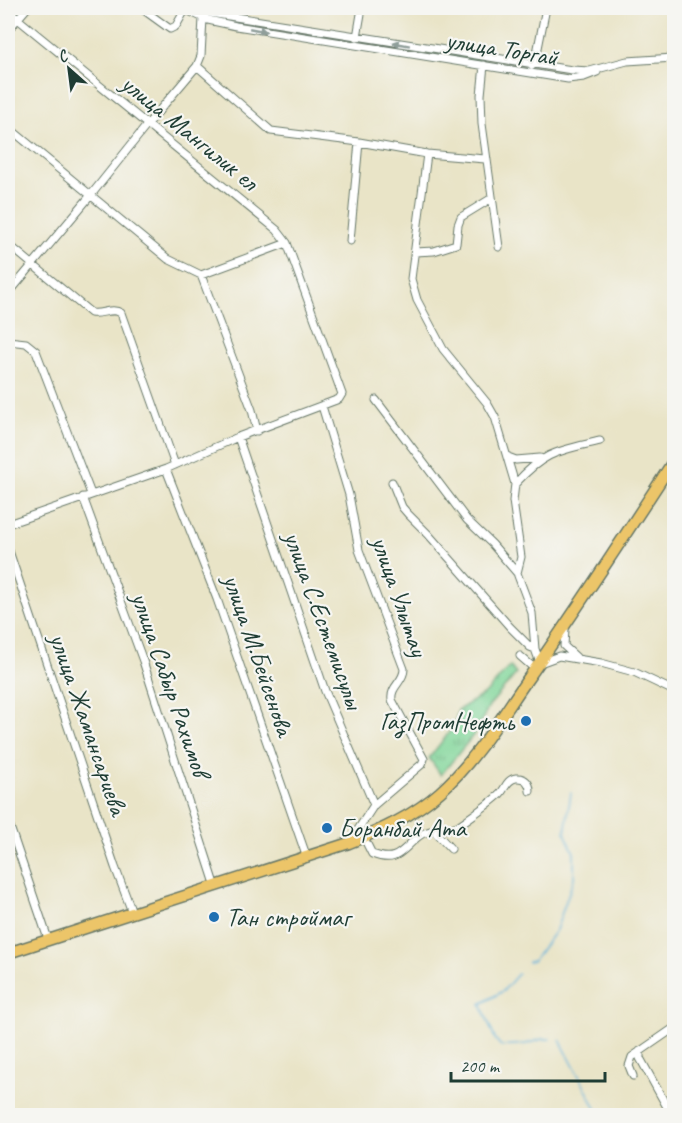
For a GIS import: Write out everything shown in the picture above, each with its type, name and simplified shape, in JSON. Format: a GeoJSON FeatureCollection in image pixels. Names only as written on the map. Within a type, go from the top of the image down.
{"type":"FeatureCollection","features":[{"type":"Feature","properties":{"kind":"highway"},"geometry":{"type":"LineString","coordinates":[[8,953],[307,858],[364,838],[415,812],[456,777],[478,751],[565,626],[675,460]]}},
{"type":"Feature","properties":{"kind":"street"},"geometry":{"type":"LineString","coordinates":[[8,30],[27,8]]}},
{"type":"Feature","properties":{"kind":"street"},"geometry":{"type":"LineString","coordinates":[[141,8],[170,29],[176,26],[184,9]]}},
{"type":"Feature","properties":{"kind":"street","name":"улица Торгай"},"geometry":{"type":"LineString","coordinates":[[197,8],[210,13],[579,71],[604,68],[627,61],[675,58]]}},
{"type":"Feature","properties":{"kind":"street"},"geometry":{"type":"LineString","coordinates":[[357,37],[362,8]]}},
{"type":"Feature","properties":{"kind":"street"},"geometry":{"type":"LineString","coordinates":[[530,74],[537,53],[546,8]]}},
{"type":"Feature","properties":{"kind":"street","name":"улица Торгай"},"geometry":{"type":"LineString","coordinates":[[184,9],[216,22],[276,34],[530,74],[574,79],[592,75],[604,68]]}},
{"type":"Feature","properties":{"kind":"street","name":"улица Мангилик ел"},"geometry":{"type":"LineString","coordinates":[[8,11],[271,225],[287,243]]}},
{"type":"Feature","properties":{"kind":"street"},"geometry":{"type":"LineString","coordinates":[[8,294],[197,66],[201,56],[203,18]]}},
{"type":"Feature","properties":{"kind":"street"},"geometry":{"type":"LineString","coordinates":[[485,57],[481,95],[485,159],[499,247]]}},
{"type":"Feature","properties":{"kind":"street"},"geometry":{"type":"LineString","coordinates":[[197,66],[271,131],[359,142],[427,154],[485,159]]}},
{"type":"Feature","properties":{"kind":"street"},"geometry":{"type":"LineString","coordinates":[[8,127],[168,259],[201,275],[252,410],[257,431]]}},
{"type":"Feature","properties":{"kind":"street"},"geometry":{"type":"LineString","coordinates":[[350,241],[359,142]]}},
{"type":"Feature","properties":{"kind":"street"},"geometry":{"type":"LineString","coordinates":[[427,154],[411,279],[417,300],[443,349],[492,411],[515,484],[513,501],[521,557],[517,573]]}},
{"type":"Feature","properties":{"kind":"street"},"geometry":{"type":"LineString","coordinates":[[415,252],[434,251],[456,244],[458,225],[462,217],[492,198]]}},
{"type":"Feature","properties":{"kind":"street"},"geometry":{"type":"LineString","coordinates":[[8,524],[166,469],[238,437],[339,399],[341,391],[287,243],[201,275]]}},
{"type":"Feature","properties":{"kind":"street"},"geometry":{"type":"LineString","coordinates":[[8,244],[91,313],[98,314],[113,310],[120,313],[175,465]]}},
{"type":"Feature","properties":{"kind":"street"},"geometry":{"type":"LineString","coordinates":[[8,341],[26,342],[36,351],[91,494]]}},
{"type":"Feature","properties":{"kind":"street"},"geometry":{"type":"LineString","coordinates":[[376,400],[467,520],[517,573],[531,613],[537,666]]}},
{"type":"Feature","properties":{"kind":"street","name":"улица Улытау"},"geometry":{"type":"LineString","coordinates":[[322,406],[349,495],[358,550],[404,669],[403,678],[391,692],[392,700],[423,759],[422,764],[374,805]]}},
{"type":"Feature","properties":{"kind":"street","name":"улица С.Естемисулы"},"geometry":{"type":"LineString","coordinates":[[238,437],[325,691],[374,805]]}},
{"type":"Feature","properties":{"kind":"street"},"geometry":{"type":"LineString","coordinates":[[508,457],[516,460],[544,457],[600,441]]}},
{"type":"Feature","properties":{"kind":"street"},"geometry":{"type":"LineString","coordinates":[[515,484],[544,457]]}},
{"type":"Feature","properties":{"kind":"street","name":"улица М.Бейсенова"},"geometry":{"type":"LineString","coordinates":[[166,469],[217,599],[307,858]]}},
{"type":"Feature","properties":{"kind":"street"},"geometry":{"type":"LineString","coordinates":[[392,482],[402,507],[510,627],[530,647],[535,649]]}},
{"type":"Feature","properties":{"kind":"street","name":"улица Сабыр Рахимов"},"geometry":{"type":"LineString","coordinates":[[83,497],[139,651],[216,887]]}},
{"type":"Feature","properties":{"kind":"street","name":"улица Жамансариева"},"geometry":{"type":"LineString","coordinates":[[8,548],[132,912]]}},
{"type":"Feature","properties":{"kind":"street"},"geometry":{"type":"LineString","coordinates":[[565,626],[564,646],[578,659]]}},
{"type":"Feature","properties":{"kind":"street"},"geometry":{"type":"LineString","coordinates":[[520,656],[537,666]]}},
{"type":"Feature","properties":{"kind":"street"},"geometry":{"type":"LineString","coordinates":[[537,666],[555,657],[578,659],[634,672],[675,691]]}},
{"type":"Feature","properties":{"kind":"street"},"geometry":{"type":"LineString","coordinates":[[364,838],[372,854],[377,858],[396,856],[408,848],[419,836],[459,825],[499,794],[514,778],[527,781],[530,791]]}},
{"type":"Feature","properties":{"kind":"street"},"geometry":{"type":"LineString","coordinates":[[349,843],[374,805]]}},
{"type":"Feature","properties":{"kind":"street"},"geometry":{"type":"LineString","coordinates":[[8,821],[48,939]]}},
{"type":"Feature","properties":{"kind":"street"},"geometry":{"type":"LineString","coordinates":[[434,831],[451,849]]}},
{"type":"Feature","properties":{"kind":"street"},"geometry":{"type":"LineString","coordinates":[[633,1076],[630,1062],[640,1051],[675,1028]]}},
{"type":"Feature","properties":{"kind":"street"},"geometry":{"type":"LineString","coordinates":[[640,1051],[640,1058],[672,1116]]}},
{"type":"Feature","properties":{"kind":"green space"},"geometry":{"type":"Polygon","coordinates":[[[189,8],[203,13],[481,59],[480,64],[216,20],[189,8]]]}},
{"type":"Feature","properties":{"kind":"green space"},"geometry":{"type":"Polygon","coordinates":[[[510,666],[516,674],[489,706],[475,733],[441,775],[429,758],[454,726],[458,710],[486,693],[510,666]]]}},
{"type":"Feature","properties":{"kind":"waterway"},"geometry":{"type":"LineString","coordinates":[[528,962],[533,961],[556,930],[574,878],[574,853],[565,833],[571,793]]}},
{"type":"Feature","properties":{"kind":"waterway"},"geometry":{"type":"LineString","coordinates":[[518,974],[503,991],[481,1004],[495,1039],[501,1046],[550,1039]]}},
{"type":"Feature","properties":{"kind":"waterway"},"geometry":{"type":"LineString","coordinates":[[560,1040],[600,1116]]}},
{"type":"Feature","properties":{"kind":"place","name":"ГазПромНефть"},"geometry":{"type":"Point","coordinates":[526,721]}},
{"type":"Feature","properties":{"kind":"place","name":"Боранбай Ата"},"geometry":{"type":"Point","coordinates":[327,828]}},
{"type":"Feature","properties":{"kind":"place","name":"Тан строймаг"},"geometry":{"type":"Point","coordinates":[214,917]}}]}
